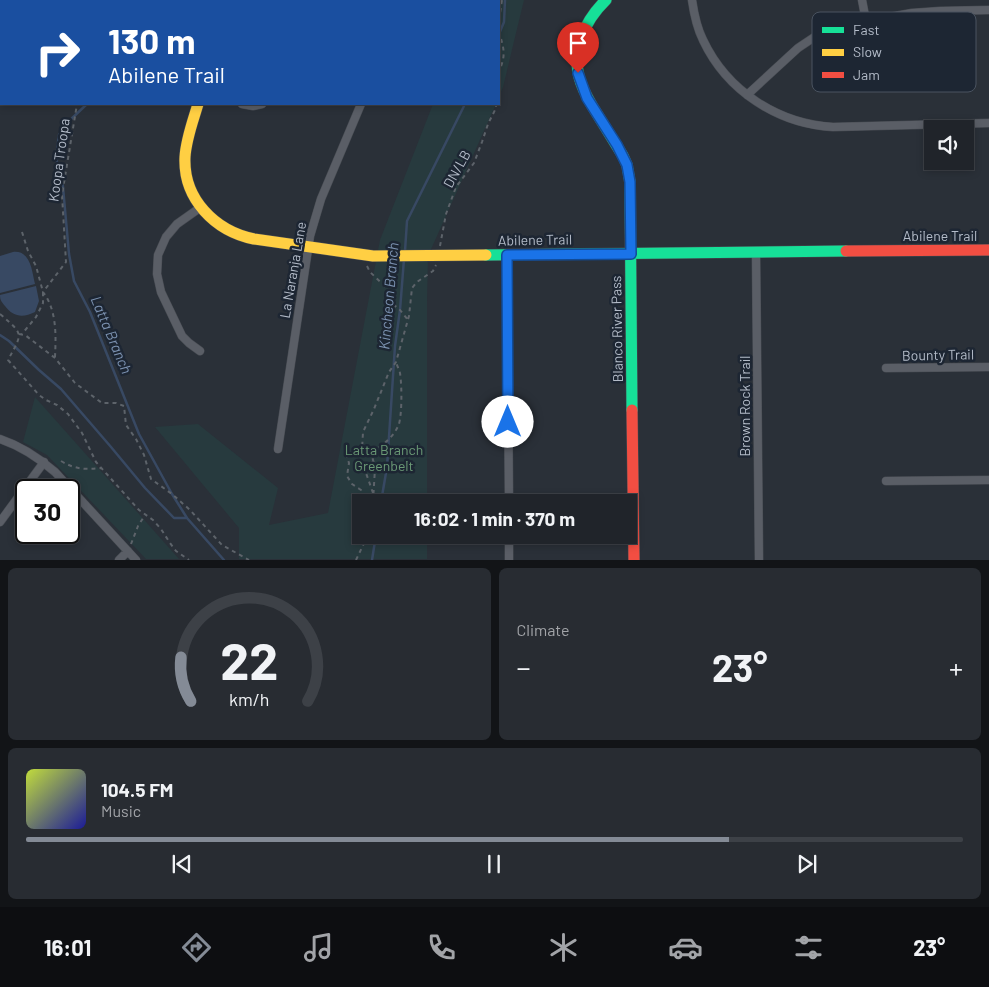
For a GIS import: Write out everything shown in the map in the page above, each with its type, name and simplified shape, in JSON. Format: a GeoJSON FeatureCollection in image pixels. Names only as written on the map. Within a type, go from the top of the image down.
{"type":"FeatureCollection","features":[{"type":"Feature","properties":{"kind":"street","name":"Blanco River Pass"},"geometry":{"type":"LineString","coordinates":[[606,0],[595,10],[583,32],[578,52],[578,73],[587,98],[617,145],[627,165],[630,182],[634,560]]}},
{"type":"Feature","properties":{"kind":"street"},"geometry":{"type":"LineString","coordinates":[[692,0],[698,29],[707,49],[728,78],[747,95],[770,110],[788,118],[823,126],[847,127],[989,123]]}},
{"type":"Feature","properties":{"kind":"street"},"geometry":{"type":"LineString","coordinates":[[921,12],[989,10]]}},
{"type":"Feature","properties":{"kind":"street"},"geometry":{"type":"LineString","coordinates":[[747,95],[806,42],[812,39]]}},
{"type":"Feature","properties":{"kind":"street","name":"Abilene Trail"},"geometry":{"type":"LineString","coordinates":[[198,105],[186,152],[187,180],[195,199],[210,218],[236,234],[370,261],[437,255],[989,250]]}},
{"type":"Feature","properties":{"kind":"street","name":"La Naranja Lane"},"geometry":{"type":"LineString","coordinates":[[278,449],[307,248],[321,198],[361,105]]}},
{"type":"Feature","properties":{"kind":"street"},"geometry":{"type":"LineString","coordinates":[[200,350],[182,336],[161,292],[157,274],[158,255],[166,237],[177,224],[201,208]]}},
{"type":"Feature","properties":{"kind":"street","name":"Brown Rock Trail"},"geometry":{"type":"LineString","coordinates":[[756,253],[759,560]]}},
{"type":"Feature","properties":{"kind":"street"},"geometry":{"type":"LineString","coordinates":[[507,255],[509,494]]}},
{"type":"Feature","properties":{"kind":"street","name":"Bounty Trail"},"geometry":{"type":"LineString","coordinates":[[886,368],[989,367]]}},
{"type":"Feature","properties":{"kind":"street"},"geometry":{"type":"LineString","coordinates":[[0,438],[29,452],[63,479],[136,560]]}},
{"type":"Feature","properties":{"kind":"street"},"geometry":{"type":"LineString","coordinates":[[0,522],[44,462]]}},
{"type":"Feature","properties":{"kind":"street"},"geometry":{"type":"LineString","coordinates":[[886,481],[989,480]]}},
{"type":"Feature","properties":{"kind":"street"},"geometry":{"type":"LineString","coordinates":[[509,544],[509,560]]}},
{"type":"Feature","properties":{"kind":"street"},"geometry":{"type":"LineString","coordinates":[[119,560],[128,551]]}},
{"type":"Feature","properties":{"kind":"path"},"geometry":{"type":"LineString","coordinates":[[500,13],[502,0]]}},
{"type":"Feature","properties":{"kind":"path"},"geometry":{"type":"LineString","coordinates":[[500,35],[504,52],[500,69]]}},
{"type":"Feature","properties":{"kind":"path","name":"Koopa Troopa"},"geometry":{"type":"LineString","coordinates":[[43,292],[66,262],[62,195],[77,105]]}},
{"type":"Feature","properties":{"kind":"path","name":"DN/LB"},"geometry":{"type":"LineString","coordinates":[[437,255],[446,214],[456,187],[474,163],[496,105]]}},
{"type":"Feature","properties":{"kind":"path"},"geometry":{"type":"LineString","coordinates":[[22,232],[36,266],[43,292],[43,304],[36,317],[21,334],[8,360],[39,395],[58,405],[68,414],[82,434],[92,456],[101,468],[139,510],[161,528],[176,550],[189,560]]}},
{"type":"Feature","properties":{"kind":"path"},"geometry":{"type":"LineString","coordinates":[[362,450],[363,432],[389,372],[396,362],[408,320],[412,288],[417,282],[433,271],[437,255]]}},
{"type":"Feature","properties":{"kind":"path"},"geometry":{"type":"LineString","coordinates":[[370,261],[370,272],[391,292],[394,305],[408,320]]}},
{"type":"Feature","properties":{"kind":"path"},"geometry":{"type":"LineString","coordinates":[[43,292],[50,303],[56,334],[55,358]]}},
{"type":"Feature","properties":{"kind":"path"},"geometry":{"type":"LineString","coordinates":[[0,314],[21,334],[55,358],[75,383],[102,403],[116,403],[124,406],[126,425],[144,455],[151,479],[190,510],[222,545],[249,560]]}},
{"type":"Feature","properties":{"kind":"path"},"geometry":{"type":"LineString","coordinates":[[363,494],[347,476],[349,463],[346,454],[362,450],[371,452],[379,448],[391,437],[398,425],[401,406],[400,372],[396,362]]}},
{"type":"Feature","properties":{"kind":"path"},"geometry":{"type":"LineString","coordinates":[[371,452],[375,468],[374,494]]}},
{"type":"Feature","properties":{"kind":"path"},"geometry":{"type":"LineString","coordinates":[[61,461],[75,468],[101,468]]}},
{"type":"Feature","properties":{"kind":"path"},"geometry":{"type":"LineString","coordinates":[[373,461],[366,473],[373,494]]}},
{"type":"Feature","properties":{"kind":"path"},"geometry":{"type":"LineString","coordinates":[[128,551],[145,514]]}},
{"type":"Feature","properties":{"kind":"path"},"geometry":{"type":"LineString","coordinates":[[356,560],[364,544]]}},
{"type":"Feature","properties":{"kind":"green space"},"geometry":{"type":"Polygon","coordinates":[[[500,0],[524,0],[500,94],[500,0]]]}},
{"type":"Feature","properties":{"kind":"green space","name":"Latta Branch Greenbelt"},"geometry":{"type":"Polygon","coordinates":[[[433,105],[496,105],[428,256],[427,494],[352,494],[352,544],[427,544],[427,559],[239,559],[239,528],[155,427],[198,424],[278,488],[269,525],[328,513],[380,240],[433,105]]]}},
{"type":"Feature","properties":{"kind":"green space"},"geometry":{"type":"Polygon","coordinates":[[[35,397],[179,559],[146,559],[80,490],[80,479],[70,479],[47,455],[23,442],[35,397]]]}},
{"type":"Feature","properties":{"kind":"water"},"geometry":{"type":"Polygon","coordinates":[[[13,252],[24,254],[27,258],[35,284],[0,293],[0,256],[13,252]]]}},
{"type":"Feature","properties":{"kind":"water"},"geometry":{"type":"Polygon","coordinates":[[[36,286],[39,301],[35,312],[31,314],[22,316],[15,314],[8,310],[1,300],[0,295],[36,286]]]}},
{"type":"Feature","properties":{"kind":"waterway","name":"Kincheon Branch"},"geometry":{"type":"LineString","coordinates":[[500,32],[504,22],[505,0]]}},
{"type":"Feature","properties":{"kind":"waterway","name":"Latta Branch"},"geometry":{"type":"LineString","coordinates":[[86,105],[68,122],[59,135],[56,158],[63,187],[69,254],[74,281],[90,312],[139,434],[187,518],[224,560]]}},
{"type":"Feature","properties":{"kind":"waterway","name":"Kincheon Branch"},"geometry":{"type":"LineString","coordinates":[[405,251],[407,221],[465,105]]}},
{"type":"Feature","properties":{"kind":"waterway","name":"Kincheon Branch"},"geometry":{"type":"LineString","coordinates":[[382,494],[387,467],[395,346],[404,259]]}},
{"type":"Feature","properties":{"kind":"waterway"},"geometry":{"type":"LineString","coordinates":[[0,335],[61,389],[145,488],[174,518],[187,518]]}},
{"type":"Feature","properties":{"kind":"waterway","name":"Kincheon Branch"},"geometry":{"type":"LineString","coordinates":[[372,560],[375,544]]}},
{"type":"Feature","properties":{"kind":"traffic: fast"},"geometry":{"type":"LineString","coordinates":[[606,0],[591,18],[581,38],[577,60],[581,83],[591,105],[623,156],[627,165],[630,182],[632,410]]}},
{"type":"Feature","properties":{"kind":"traffic: fast"},"geometry":{"type":"LineString","coordinates":[[486,255],[846,251]]}},
{"type":"Feature","properties":{"kind":"traffic: slow"},"geometry":{"type":"LineString","coordinates":[[198,105],[190,130],[185,157],[189,186],[204,211],[226,229],[254,239],[373,256],[486,255]]}},
{"type":"Feature","properties":{"kind":"traffic: jam"},"geometry":{"type":"LineString","coordinates":[[846,251],[989,250]]}},
{"type":"Feature","properties":{"kind":"traffic: jam"},"geometry":{"type":"LineString","coordinates":[[632,410],[634,560]]}},
{"type":"Feature","properties":{"kind":"route"},"geometry":{"type":"LineString","coordinates":[[508,422],[507,255],[631,254],[630,182],[627,165],[617,145],[587,98],[578,73]]}}]}
